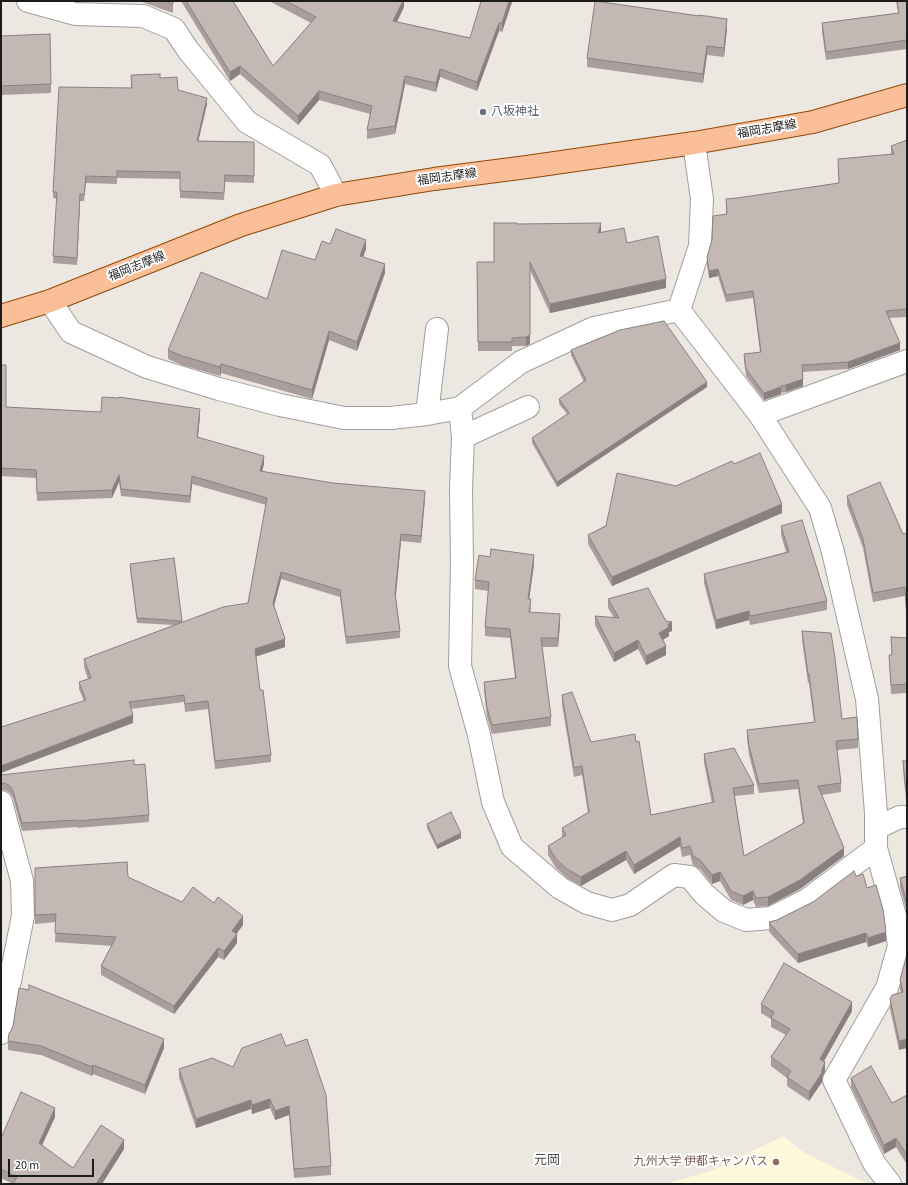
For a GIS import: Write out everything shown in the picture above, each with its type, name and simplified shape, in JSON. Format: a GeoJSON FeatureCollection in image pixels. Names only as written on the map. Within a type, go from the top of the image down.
{"type":"FeatureCollection","features":[{"type":"Feature","properties":{"kind":"main road","name":"福岡志摩線"},"geometry":{"type":"LineString","coordinates":[[1,316],[50,301],[241,225],[336,195],[434,179],[694,143],[813,122],[907,95]]}},
{"type":"Feature","properties":{"kind":"street"},"geometry":{"type":"LineString","coordinates":[[28,1],[75,14],[144,16],[174,30],[188,50],[247,122],[320,165],[336,195]]}},
{"type":"Feature","properties":{"kind":"street"},"geometry":{"type":"LineString","coordinates":[[679,310],[700,246],[702,199],[694,143]]}},
{"type":"Feature","properties":{"kind":"street"},"geometry":{"type":"LineString","coordinates":[[50,301],[71,332],[147,367],[219,389],[344,418],[391,418],[427,414],[460,408],[521,362],[594,328],[679,310]]}},
{"type":"Feature","properties":{"kind":"street"},"geometry":{"type":"LineString","coordinates":[[679,310],[760,415],[820,508],[833,552],[867,699],[876,813],[876,838],[895,916],[899,946],[887,988],[834,1080],[874,1163],[890,1184]]}},
{"type":"Feature","properties":{"kind":"street"},"geometry":{"type":"LineString","coordinates":[[427,414],[437,329]]}},
{"type":"Feature","properties":{"kind":"street"},"geometry":{"type":"LineString","coordinates":[[760,415],[907,361]]}},
{"type":"Feature","properties":{"kind":"street"},"geometry":{"type":"LineString","coordinates":[[463,437],[528,407]]}},
{"type":"Feature","properties":{"kind":"street"},"geometry":{"type":"LineString","coordinates":[[460,408],[463,437],[461,489],[462,563],[460,666],[479,735],[493,802],[512,847],[560,888],[587,903],[606,909],[612,910],[630,905],[674,875],[690,877],[704,894],[724,911],[746,920],[771,918],[807,900],[900,817],[907,817]]}},
{"type":"Feature","properties":{"kind":"street"},"geometry":{"type":"LineString","coordinates":[[1,802],[22,881],[23,916],[4,1010],[1,1033]]}},
{"type":"Feature","properties":{"kind":"shaded area","name":"九州大学 伊都キャンパス"},"geometry":{"type":"Polygon","coordinates":[[[783,1136],[805,1153],[868,1184],[666,1184],[713,1170],[783,1136]]]}},
{"type":"Feature","properties":{"kind":"building"},"geometry":{"type":"Polygon","coordinates":[[[164,1],[173,1],[173,4],[164,1]]]}},
{"type":"Feature","properties":{"kind":"building"},"geometry":{"type":"Polygon","coordinates":[[[186,1],[233,1],[273,66],[316,17],[286,1],[403,1],[393,21],[470,38],[481,1],[509,1],[502,23],[499,23],[477,82],[440,69],[436,83],[405,76],[395,126],[367,130],[372,106],[319,91],[298,116],[240,66],[230,72],[186,1]]]}},
{"type":"Feature","properties":{"kind":"building"},"geometry":{"type":"Polygon","coordinates":[[[595,1],[727,19],[724,48],[707,46],[703,74],[587,58],[595,1]]]}},
{"type":"Feature","properties":{"kind":"building"},"geometry":{"type":"Polygon","coordinates":[[[897,1],[907,1],[907,40],[826,52],[822,23],[899,13],[897,1]]]}},
{"type":"Feature","properties":{"kind":"building"},"geometry":{"type":"Polygon","coordinates":[[[50,34],[51,84],[1,86],[1,36],[50,34]]]}},
{"type":"Feature","properties":{"kind":"building"},"geometry":{"type":"Polygon","coordinates":[[[160,74],[160,78],[177,77],[178,90],[207,98],[197,141],[254,142],[254,176],[225,175],[224,193],[180,191],[180,172],[117,171],[117,177],[86,176],[84,195],[80,194],[77,258],[53,256],[57,192],[53,192],[59,87],[132,88],[131,75],[160,74]]]}},
{"type":"Feature","properties":{"kind":"building"},"geometry":{"type":"Polygon","coordinates":[[[907,140],[907,309],[886,311],[900,343],[848,362],[802,365],[803,379],[764,393],[746,369],[744,354],[761,352],[753,291],[726,295],[718,269],[709,271],[707,257],[712,240],[713,216],[727,214],[726,199],[839,183],[838,159],[894,154],[891,146],[907,140]]]}},
{"type":"Feature","properties":{"kind":"building"},"geometry":{"type":"Polygon","coordinates":[[[494,223],[601,223],[598,233],[624,228],[627,243],[658,236],[666,279],[550,304],[530,262],[530,335],[526,337],[512,338],[512,342],[478,342],[477,262],[494,262],[494,223]]]}},
{"type":"Feature","properties":{"kind":"building"},"geometry":{"type":"Polygon","coordinates":[[[336,229],[366,240],[360,256],[385,264],[357,342],[329,331],[312,390],[221,364],[220,367],[182,356],[168,350],[201,272],[267,299],[282,250],[315,260],[322,241],[330,244],[336,229]]]}},
{"type":"Feature","properties":{"kind":"building"},"geometry":{"type":"Polygon","coordinates":[[[664,321],[707,382],[557,482],[532,438],[569,413],[559,399],[586,380],[571,350],[620,330],[664,321]]]}},
{"type":"Feature","properties":{"kind":"building"},"geometry":{"type":"Polygon","coordinates":[[[1,365],[6,365],[6,407],[101,412],[102,397],[119,397],[200,409],[197,437],[264,456],[260,471],[333,483],[425,491],[421,536],[401,534],[395,594],[400,631],[346,637],[340,590],[281,572],[273,603],[285,639],[255,649],[260,690],[263,690],[271,755],[215,761],[208,701],[185,704],[184,695],[129,702],[133,715],[1,766],[1,727],[86,700],[79,682],[91,678],[84,659],[223,607],[248,603],[267,498],[192,476],[190,496],[121,489],[119,475],[112,490],[37,493],[36,470],[1,468],[1,365]]]}},
{"type":"Feature","properties":{"kind":"building"},"geometry":{"type":"Polygon","coordinates":[[[760,453],[782,504],[612,577],[588,535],[606,526],[617,473],[676,486],[732,461],[734,464],[760,453]]]}},
{"type":"Feature","properties":{"kind":"building"},"geometry":{"type":"Polygon","coordinates":[[[880,482],[903,534],[907,533],[907,617],[905,587],[873,593],[863,539],[847,496],[880,482]]]}},
{"type":"Feature","properties":{"kind":"building"},"geometry":{"type":"Polygon","coordinates":[[[802,520],[827,601],[750,616],[749,611],[716,620],[704,574],[789,552],[781,526],[802,520]]]}},
{"type":"Feature","properties":{"kind":"building"},"geometry":{"type":"Polygon","coordinates":[[[491,549],[534,555],[528,599],[531,599],[529,612],[560,614],[558,638],[541,638],[551,717],[492,725],[487,708],[484,682],[516,678],[510,629],[485,627],[489,582],[475,580],[479,555],[490,557],[491,549]]]}},
{"type":"Feature","properties":{"kind":"building"},"geometry":{"type":"Polygon","coordinates":[[[174,558],[182,621],[137,618],[130,564],[174,558]]]}},
{"type":"Feature","properties":{"kind":"building"},"geometry":{"type":"Polygon","coordinates":[[[648,588],[666,621],[672,622],[668,624],[669,627],[659,633],[666,646],[646,656],[638,640],[614,653],[595,616],[619,618],[608,599],[648,588]]]}},
{"type":"Feature","properties":{"kind":"building"},"geometry":{"type":"Polygon","coordinates":[[[802,631],[831,633],[842,719],[857,717],[858,739],[836,741],[841,783],[818,786],[844,848],[800,880],[768,897],[756,898],[753,891],[743,896],[731,891],[720,872],[712,875],[700,860],[693,856],[690,846],[682,848],[680,837],[634,865],[626,851],[581,877],[567,869],[556,859],[548,846],[566,835],[562,828],[589,812],[582,766],[574,768],[562,695],[572,692],[591,742],[635,734],[636,742],[639,741],[651,815],[714,802],[704,754],[734,748],[754,785],[733,788],[744,856],[804,823],[798,780],[759,784],[749,746],[747,730],[815,722],[802,631]]]}},
{"type":"Feature","properties":{"kind":"building"},"geometry":{"type":"Polygon","coordinates":[[[891,637],[907,638],[907,684],[891,685],[889,655],[892,655],[891,637]]]}},
{"type":"Feature","properties":{"kind":"building"},"geometry":{"type":"Polygon","coordinates":[[[134,760],[134,765],[145,764],[149,815],[77,821],[22,823],[13,791],[10,786],[5,783],[1,783],[1,775],[134,760]]]}},
{"type":"Feature","properties":{"kind":"building"},"geometry":{"type":"Polygon","coordinates":[[[903,761],[907,761],[907,791],[906,791],[903,761]]]}},
{"type":"Feature","properties":{"kind":"building"},"geometry":{"type":"Polygon","coordinates":[[[451,812],[461,833],[437,845],[427,824],[451,812]]]}},
{"type":"Feature","properties":{"kind":"building"},"geometry":{"type":"Polygon","coordinates":[[[127,862],[128,877],[182,902],[193,887],[214,903],[218,897],[243,916],[232,931],[237,934],[224,951],[218,948],[174,1006],[101,966],[116,937],[55,933],[56,914],[35,915],[35,868],[127,862]]]}},
{"type":"Feature","properties":{"kind":"building"},"geometry":{"type":"Polygon","coordinates":[[[854,871],[856,876],[863,874],[867,888],[876,885],[883,909],[886,932],[868,938],[866,933],[798,954],[769,922],[777,920],[813,902],[854,871]]]}},
{"type":"Feature","properties":{"kind":"building"},"geometry":{"type":"Polygon","coordinates":[[[907,876],[907,904],[900,878],[907,876]]]}},
{"type":"Feature","properties":{"kind":"building"},"geometry":{"type":"Polygon","coordinates":[[[907,954],[907,1039],[899,1041],[890,999],[892,995],[903,992],[900,980],[907,954]]]}},
{"type":"Feature","properties":{"kind":"building"},"geometry":{"type":"Polygon","coordinates":[[[784,963],[852,1002],[820,1059],[825,1062],[822,1073],[809,1092],[787,1077],[791,1071],[771,1057],[790,1029],[771,1018],[774,1012],[761,1004],[784,963]]]}},
{"type":"Feature","properties":{"kind":"building"},"geometry":{"type":"Polygon","coordinates":[[[29,985],[164,1039],[145,1085],[93,1065],[92,1067],[41,1046],[8,1041],[9,1033],[13,1026],[19,988],[29,990],[29,985]]]}},
{"type":"Feature","properties":{"kind":"building"},"geometry":{"type":"Polygon","coordinates":[[[281,1034],[286,1046],[307,1039],[326,1095],[331,1166],[294,1169],[289,1106],[275,1111],[270,1099],[252,1105],[251,1100],[196,1119],[179,1069],[212,1058],[233,1067],[242,1048],[281,1034]]]}},
{"type":"Feature","properties":{"kind":"building"},"geometry":{"type":"Polygon","coordinates":[[[871,1066],[892,1103],[907,1095],[907,1154],[896,1138],[884,1145],[851,1078],[871,1066]]]}},
{"type":"Feature","properties":{"kind":"building"},"geometry":{"type":"Polygon","coordinates":[[[21,1092],[55,1108],[39,1143],[73,1168],[101,1125],[124,1140],[96,1184],[13,1184],[17,1177],[1,1169],[1,1138],[21,1092]]]}},
{"type":"Feature","properties":{"kind":"place","name":"八坂神社"},"geometry":{"type":"Point","coordinates":[483,112]}},
{"type":"Feature","properties":{"kind":"place","name":"九州大学 伊都キャンパス"},"geometry":{"type":"Point","coordinates":[776,1162]}},
{"type":"Feature","properties":{"kind":"district","name":"元岡"},"geometry":{"type":"Point","coordinates":[547,1161]}}]}
